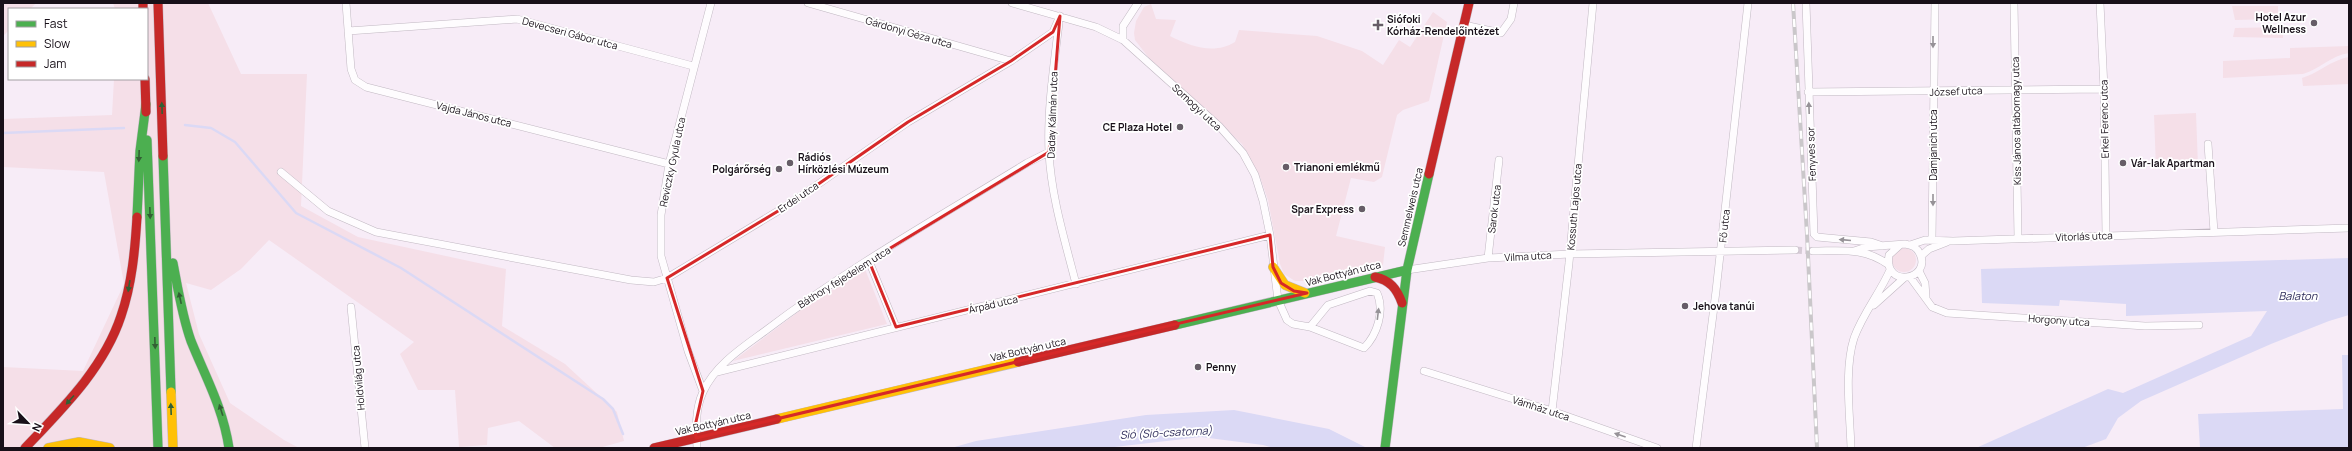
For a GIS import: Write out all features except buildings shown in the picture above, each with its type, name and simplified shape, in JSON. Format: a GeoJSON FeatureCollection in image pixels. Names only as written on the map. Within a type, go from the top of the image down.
{"type":"FeatureCollection","features":[{"type":"Feature","properties":{"kind":"main road"},"geometry":{"type":"LineString","coordinates":[[158,3],[173,448]]}},
{"type":"Feature","properties":{"kind":"main road","name":"Semmelweis utca"},"geometry":{"type":"LineString","coordinates":[[1385,448],[1407,270],[1469,3]]}},
{"type":"Feature","properties":{"kind":"main road"},"geometry":{"type":"LineString","coordinates":[[145,80],[158,448]]}},
{"type":"Feature","properties":{"kind":"main road"},"geometry":{"type":"LineString","coordinates":[[25,448],[74,396],[92,372],[119,320],[128,294],[133,260],[140,137],[146,104]]}},
{"type":"Feature","properties":{"kind":"main road"},"geometry":{"type":"LineString","coordinates":[[165,217],[180,298],[191,340],[214,391],[224,422],[229,448]]}},
{"type":"Feature","properties":{"kind":"main road"},"geometry":{"type":"LineString","coordinates":[[1273,267],[1281,284],[1294,291],[1307,293]]}},
{"type":"Feature","properties":{"kind":"main road","name":"Vak Bottyán utca"},"geometry":{"type":"LineString","coordinates":[[654,448],[1372,277],[1407,270]]}},
{"type":"Feature","properties":{"kind":"main road"},"geometry":{"type":"LineString","coordinates":[[1372,277],[1384,279],[1394,287],[1402,304]]}},
{"type":"Feature","properties":{"kind":"main road"},"geometry":{"type":"LineString","coordinates":[[48,448],[65,443],[84,441],[110,448]]}},
{"type":"Feature","properties":{"kind":"street","name":"Vajda János utca"},"geometry":{"type":"LineString","coordinates":[[346,3],[351,69],[355,80],[366,87],[669,164]]}},
{"type":"Feature","properties":{"kind":"street","name":"Reviczky Gyula utca"},"geometry":{"type":"LineString","coordinates":[[703,391],[688,351],[661,256],[661,215],[669,164],[693,66],[711,3]]}},
{"type":"Feature","properties":{"kind":"street","name":"Gárdonyi Géza utca"},"geometry":{"type":"LineString","coordinates":[[808,3],[1011,61]]}},
{"type":"Feature","properties":{"kind":"street","name":"Somogyi utca"},"geometry":{"type":"LineString","coordinates":[[1012,3],[1096,27],[1123,40],[1218,126],[1243,153],[1255,175],[1263,201],[1270,235],[1278,300],[1287,320],[1293,324],[1310,327],[1364,348],[1376,332],[1380,300],[1377,293],[1370,291],[1328,305],[1310,327]]}},
{"type":"Feature","properties":{"kind":"street"},"geometry":{"type":"LineString","coordinates":[[1123,40],[1123,26],[1138,3]]}},
{"type":"Feature","properties":{"kind":"street"},"geometry":{"type":"LineString","coordinates":[[1464,25],[1501,33],[1511,19],[1514,3]]}},
{"type":"Feature","properties":{"kind":"street","name":"Kossuth Lajos utca"},"geometry":{"type":"LineString","coordinates":[[1552,411],[1570,254],[1593,3]]}},
{"type":"Feature","properties":{"kind":"street","name":"Fő utca"},"geometry":{"type":"LineString","coordinates":[[1696,448],[1721,250],[1748,3]]}},
{"type":"Feature","properties":{"kind":"street","name":"Fenyves sor"},"geometry":{"type":"LineString","coordinates":[[1806,3],[1814,234],[1817,237],[1872,242],[1883,246]]}},
{"type":"Feature","properties":{"kind":"street","name":"Damjanich utca"},"geometry":{"type":"LineString","coordinates":[[1932,239],[1935,3]]}},
{"type":"Feature","properties":{"kind":"street","name":"Kiss János altábornagy utca"},"geometry":{"type":"LineString","coordinates":[[2014,3],[2018,238]]}},
{"type":"Feature","properties":{"kind":"street","name":"Erkel Ferenc utca"},"geometry":{"type":"LineString","coordinates":[[2100,3],[2104,89],[2106,235]]}},
{"type":"Feature","properties":{"kind":"street","name":"Erdei utca"},"geometry":{"type":"LineString","coordinates":[[281,172],[328,211],[376,232],[598,275],[654,282],[667,278],[788,204],[908,122],[1011,61],[1053,32],[1060,16]]}},
{"type":"Feature","properties":{"kind":"street","name":"Daday Kálmán utca"},"geometry":{"type":"LineString","coordinates":[[1060,16],[1052,88],[1049,152],[1054,194],[1076,284]]}},
{"type":"Feature","properties":{"kind":"street","name":"Devecseri Gábor utca"},"geometry":{"type":"LineString","coordinates":[[348,31],[517,19],[693,66]]}},
{"type":"Feature","properties":{"kind":"street","name":"József utca"},"geometry":{"type":"LineString","coordinates":[[1808,92],[1933,92],[2104,89]]}},
{"type":"Feature","properties":{"kind":"street"},"geometry":{"type":"LineString","coordinates":[[2208,144],[2214,232]]}},
{"type":"Feature","properties":{"kind":"street","name":"Báthory fejedelem utca"},"geometry":{"type":"LineString","coordinates":[[697,448],[695,426],[703,391],[717,372],[731,357],[800,305],[1027,163],[1049,152]]}},
{"type":"Feature","properties":{"kind":"street","name":"Sarok utca"},"geometry":{"type":"LineString","coordinates":[[1488,258],[1499,160]]}},
{"type":"Feature","properties":{"kind":"street","name":"Vitorlás utca"},"geometry":{"type":"LineString","coordinates":[[1854,251],[1866,247],[1910,245],[1932,239],[1953,241],[2349,228]]}},
{"type":"Feature","properties":{"kind":"street","name":"Árpád utca"},"geometry":{"type":"LineString","coordinates":[[717,372],[1270,235]]}},
{"type":"Feature","properties":{"kind":"street","name":"Vitorlás utca"},"geometry":{"type":"LineString","coordinates":[[1921,256],[1938,244],[1953,241]]}},
{"type":"Feature","properties":{"kind":"street"},"geometry":{"type":"LineString","coordinates":[[1851,448],[1850,360],[1854,339],[1890,268],[1891,250],[1900,245]]}},
{"type":"Feature","properties":{"kind":"street"},"geometry":{"type":"LineString","coordinates":[[1910,245],[1919,251],[1921,256],[1919,271],[1925,283],[1926,297]]}},
{"type":"Feature","properties":{"kind":"street"},"geometry":{"type":"LineString","coordinates":[[1721,250],[1795,250]]}},
{"type":"Feature","properties":{"kind":"street","name":"Vilma utca"},"geometry":{"type":"LineString","coordinates":[[1407,270],[1488,258],[1721,250]]}},
{"type":"Feature","properties":{"kind":"street","name":"Vitorlás utca"},"geometry":{"type":"LineString","coordinates":[[1813,251],[1854,251],[1875,256],[1890,268],[1894,274],[1907,278]]}},
{"type":"Feature","properties":{"kind":"street"},"geometry":{"type":"LineString","coordinates":[[869,261],[896,327]]}},
{"type":"Feature","properties":{"kind":"street"},"geometry":{"type":"LineString","coordinates":[[1866,314],[1894,285],[1919,271]]}},
{"type":"Feature","properties":{"kind":"street","name":"Horgony utca"},"geometry":{"type":"LineString","coordinates":[[1907,278],[1926,297],[1932,307],[1947,313],[2144,326],[2198,325]]}},
{"type":"Feature","properties":{"kind":"street","name":"Holdvilág utca"},"geometry":{"type":"LineString","coordinates":[[351,307],[365,448]]}},
{"type":"Feature","properties":{"kind":"street","name":"Vámház utca"},"geometry":{"type":"LineString","coordinates":[[1424,371],[1552,411],[1657,448]]}},
{"type":"Feature","properties":{"kind":"highlighted area"},"geometry":{"type":"Polygon","coordinates":[[[1060,16],[1049,152],[869,261],[896,327],[1270,235],[1273,267],[1281,283],[1294,291],[1307,293],[696,438],[695,426],[703,391],[667,278],[788,205],[908,122],[1011,61],[1053,32],[1060,16]]]}},
{"type":"Feature","properties":{"kind":"shaded area"},"geometry":{"type":"Polygon","coordinates":[[[3,3],[36,3],[31,8],[8,8],[8,31],[3,36],[3,3]]]}},
{"type":"Feature","properties":{"kind":"shaded area"},"geometry":{"type":"Polygon","coordinates":[[[113,3],[208,3],[241,74],[307,74],[301,206],[358,237],[506,269],[502,326],[565,364],[617,412],[624,441],[599,448],[555,448],[519,421],[488,428],[487,445],[459,447],[455,390],[418,390],[400,354],[414,342],[269,240],[241,269],[211,290],[186,283],[199,334],[230,403],[284,440],[299,448],[3,448],[3,367],[83,371],[124,284],[104,172],[3,167],[3,119],[112,115],[114,80],[148,80],[148,8],[115,8],[113,3]]]}},
{"type":"Feature","properties":{"kind":"shaded area"},"geometry":{"type":"Polygon","coordinates":[[[1151,4],[1156,19],[1176,20],[1170,36],[1194,46],[1202,48],[1219,48],[1227,46],[1235,42],[1239,30],[1317,36],[1362,51],[1383,65],[1399,40],[1410,47],[1433,12],[1447,22],[1429,101],[1403,110],[1397,115],[1382,177],[1374,182],[1351,178],[1336,236],[1385,247],[1383,265],[1305,281],[1295,281],[1284,274],[1280,264],[1268,200],[1260,177],[1242,144],[1149,58],[1135,40],[1134,33],[1136,21],[1144,7],[1151,4]]]}},
{"type":"Feature","properties":{"kind":"shaded area"},"geometry":{"type":"Polygon","coordinates":[[[2232,6],[2278,6],[2278,19],[2235,20],[2232,6]]]}},
{"type":"Feature","properties":{"kind":"shaded area"},"geometry":{"type":"Polygon","coordinates":[[[2283,27],[2283,38],[2233,37],[2235,28],[2283,27]]]}},
{"type":"Feature","properties":{"kind":"shaded area"},"geometry":{"type":"Polygon","coordinates":[[[2349,46],[2349,53],[2336,57],[2303,74],[2223,78],[2223,61],[2290,58],[2290,48],[2349,46]]]}},
{"type":"Feature","properties":{"kind":"shaded area"},"geometry":{"type":"Polygon","coordinates":[[[2349,57],[2349,84],[2303,86],[2302,78],[2315,73],[2336,61],[2349,57]]]}},
{"type":"Feature","properties":{"kind":"shaded area"},"geometry":{"type":"Polygon","coordinates":[[[2196,113],[2198,166],[2156,168],[2154,115],[2196,113]]]}},
{"type":"Feature","properties":{"kind":"shaded area"},"geometry":{"type":"Polygon","coordinates":[[[1904,248],[1912,252],[1916,260],[1912,268],[1904,272],[1896,268],[1892,260],[1896,252],[1904,248]]]}},
{"type":"Feature","properties":{"kind":"shaded area"},"geometry":{"type":"Polygon","coordinates":[[[865,269],[887,324],[733,361],[802,309],[865,269]]]}},
{"type":"Feature","properties":{"kind":"water","name":"Balaton"},"geometry":{"type":"Polygon","coordinates":[[[2349,258],[2349,315],[2329,321],[2271,344],[2141,401],[2118,418],[2106,439],[2082,448],[1976,448],[2108,389],[2123,393],[2251,336],[2267,311],[2126,316],[2126,304],[2060,300],[2059,306],[1982,303],[1981,269],[2349,258]]]}},
{"type":"Feature","properties":{"kind":"water"},"geometry":{"type":"Polygon","coordinates":[[[2342,355],[2349,355],[2349,448],[2200,448],[2198,414],[2343,409],[2342,355]]]}},
{"type":"Feature","properties":{"kind":"water","name":"Sió (Sió-csatorna)"},"geometry":{"type":"Polygon","coordinates":[[[1234,410],[1329,429],[1367,448],[1274,448],[1263,445],[1201,437],[1106,448],[951,448],[976,441],[1146,415],[1234,410]]]}},
{"type":"Feature","properties":{"kind":"waterway"},"geometry":{"type":"LineString","coordinates":[[185,125],[211,128],[235,142],[296,213],[401,268],[603,399],[613,409],[623,434]]}},
{"type":"Feature","properties":{"kind":"waterway"},"geometry":{"type":"LineString","coordinates":[[3,133],[124,128]]}},
{"type":"Feature","properties":{"kind":"tunnel"},"geometry":{"type":"LineString","coordinates":[[1795,250],[1813,251]]}},
{"type":"Feature","properties":{"kind":"railway"},"geometry":{"type":"LineString","coordinates":[[1793,3],[1807,234],[1817,448]]}},
{"type":"Feature","properties":{"kind":"traffic: fast"},"geometry":{"type":"LineString","coordinates":[[137,217],[140,151],[146,104]]}},
{"type":"Feature","properties":{"kind":"traffic: fast"},"geometry":{"type":"LineString","coordinates":[[147,140],[158,448]]}},
{"type":"Feature","properties":{"kind":"traffic: fast"},"geometry":{"type":"LineString","coordinates":[[163,156],[171,392]]}},
{"type":"Feature","properties":{"kind":"traffic: fast"},"geometry":{"type":"LineString","coordinates":[[1385,448],[1407,270],[1429,174]]}},
{"type":"Feature","properties":{"kind":"traffic: fast"},"geometry":{"type":"LineString","coordinates":[[173,263],[180,302],[188,332],[223,420],[229,448]]}},
{"type":"Feature","properties":{"kind":"traffic: fast"},"geometry":{"type":"LineString","coordinates":[[1175,325],[1407,270]]}},
{"type":"Feature","properties":{"kind":"traffic: slow"},"geometry":{"type":"LineString","coordinates":[[1273,267],[1285,285],[1305,293]]}},
{"type":"Feature","properties":{"kind":"traffic: slow"},"geometry":{"type":"LineString","coordinates":[[777,419],[1018,362]]}},
{"type":"Feature","properties":{"kind":"traffic: slow"},"geometry":{"type":"LineString","coordinates":[[171,392],[173,448]]}},
{"type":"Feature","properties":{"kind":"traffic: slow"},"geometry":{"type":"LineString","coordinates":[[48,448],[79,442],[110,448]]}},
{"type":"Feature","properties":{"kind":"traffic: jam"},"geometry":{"type":"LineString","coordinates":[[143,3],[143,8]]}},
{"type":"Feature","properties":{"kind":"traffic: jam"},"geometry":{"type":"LineString","coordinates":[[158,3],[163,156]]}},
{"type":"Feature","properties":{"kind":"traffic: jam"},"geometry":{"type":"LineString","coordinates":[[1429,174],[1469,3]]}},
{"type":"Feature","properties":{"kind":"traffic: jam"},"geometry":{"type":"LineString","coordinates":[[145,80],[146,112]]}},
{"type":"Feature","properties":{"kind":"traffic: jam"},"geometry":{"type":"LineString","coordinates":[[25,448],[80,387],[93,370],[114,335],[125,304],[130,279],[137,217]]}},
{"type":"Feature","properties":{"kind":"traffic: jam"},"geometry":{"type":"LineString","coordinates":[[1375,277],[1389,283],[1398,293],[1402,303]]}},
{"type":"Feature","properties":{"kind":"traffic: jam"},"geometry":{"type":"LineString","coordinates":[[1018,362],[1175,325]]}},
{"type":"Feature","properties":{"kind":"traffic: jam"},"geometry":{"type":"LineString","coordinates":[[654,448],[777,419]]}},
{"type":"Feature","properties":{"kind":"place","name":"Hotel Azur Wellness"},"geometry":{"type":"Point","coordinates":[2314,23]}},
{"type":"Feature","properties":{"kind":"place","name":"Siófoki Kórház-Rendelőintézet"},"geometry":{"type":"Point","coordinates":[1378,25]}},
{"type":"Feature","properties":{"kind":"place","name":"CE Plaza Hotel"},"geometry":{"type":"Point","coordinates":[1180,127]}},
{"type":"Feature","properties":{"kind":"place","name":"Rádiós Hírközlési Múzeum"},"geometry":{"type":"Point","coordinates":[790,163]}},
{"type":"Feature","properties":{"kind":"place","name":"Vár-lak Apartman"},"geometry":{"type":"Point","coordinates":[2123,163]}},
{"type":"Feature","properties":{"kind":"place","name":"Trianoni emlékmű"},"geometry":{"type":"Point","coordinates":[1286,167]}},
{"type":"Feature","properties":{"kind":"place","name":"Polgárőrség"},"geometry":{"type":"Point","coordinates":[779,169]}},
{"type":"Feature","properties":{"kind":"place","name":"Spar Express"},"geometry":{"type":"Point","coordinates":[1362,209]}},
{"type":"Feature","properties":{"kind":"place","name":"Jehova tanúi"},"geometry":{"type":"Point","coordinates":[1685,306]}},
{"type":"Feature","properties":{"kind":"place","name":"Penny"},"geometry":{"type":"Point","coordinates":[1198,367]}}]}
